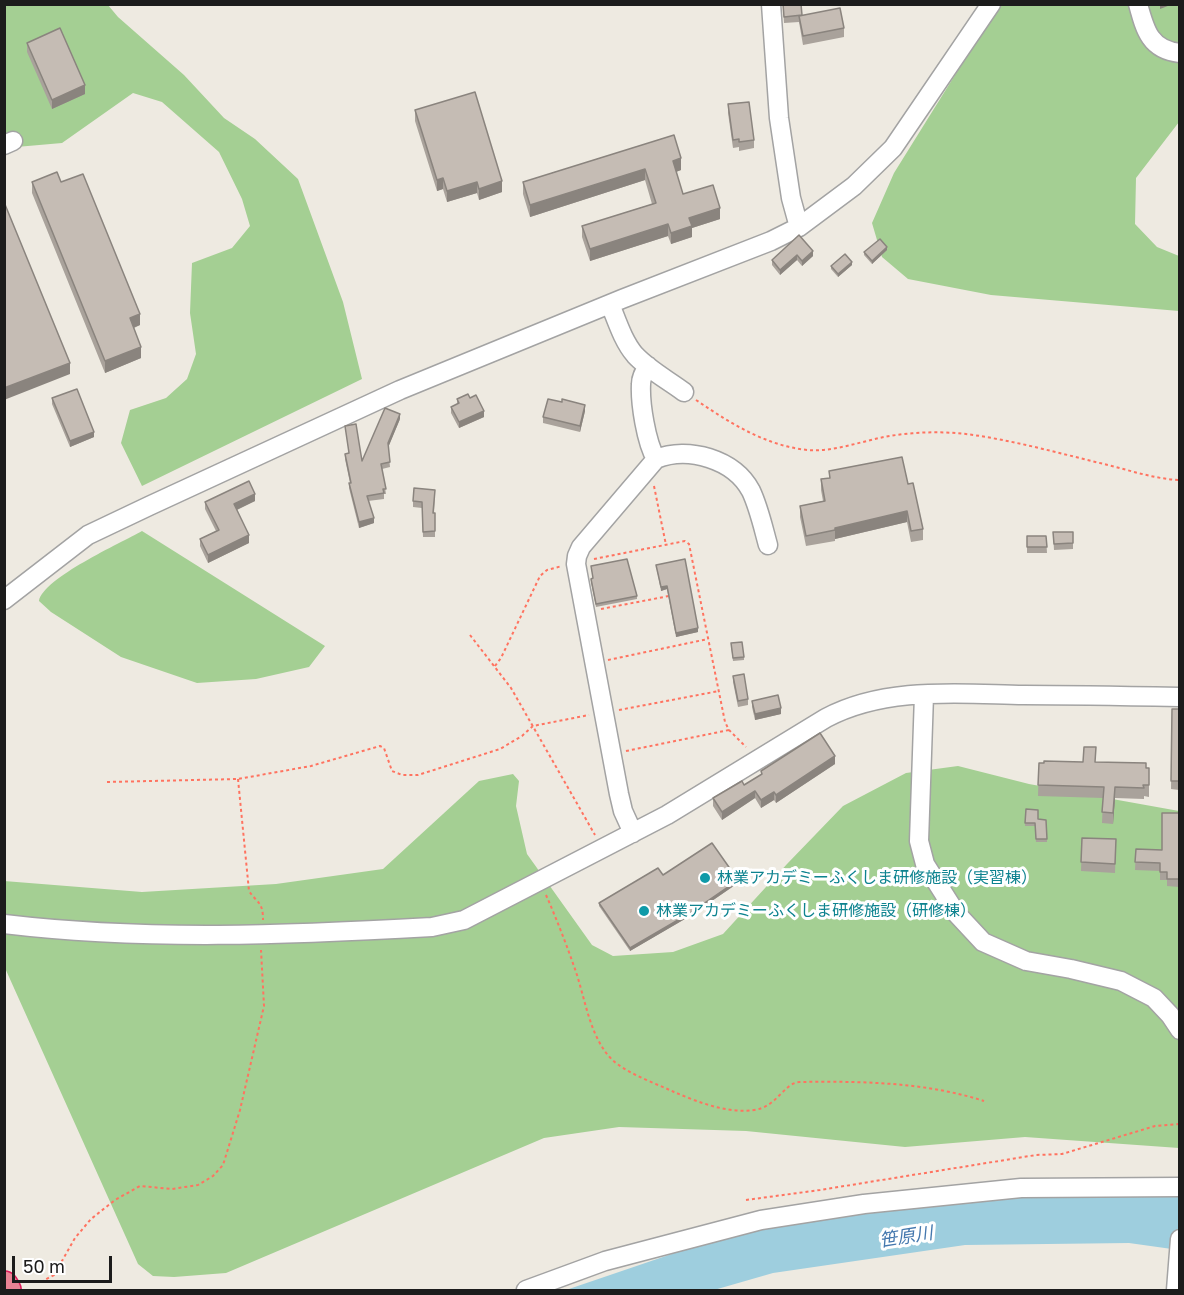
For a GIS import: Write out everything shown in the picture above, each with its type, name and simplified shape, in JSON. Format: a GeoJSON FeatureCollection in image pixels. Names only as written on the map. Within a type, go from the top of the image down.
{"type":"FeatureCollection","features":[{"type":"Feature","properties":{"kind":"highway"},"geometry":{"type":"LineString","coordinates":[[4,1284],[7,1290]]}},
{"type":"Feature","properties":{"kind":"street"},"geometry":{"type":"LineString","coordinates":[[771,4],[779,118],[791,198],[799,226]]}},
{"type":"Feature","properties":{"kind":"street"},"geometry":{"type":"LineString","coordinates":[[4,600],[88,535],[400,390],[771,241],[799,226],[854,186],[893,148],[991,4]]}},
{"type":"Feature","properties":{"kind":"street"},"geometry":{"type":"LineString","coordinates":[[1138,4],[1145,27],[1157,47],[1179,53]]}},
{"type":"Feature","properties":{"kind":"street"},"geometry":{"type":"LineString","coordinates":[[610,304],[630,348],[648,366],[684,392]]}},
{"type":"Feature","properties":{"kind":"street"},"geometry":{"type":"LineString","coordinates":[[648,366],[642,377],[641,395],[653,463]]}},
{"type":"Feature","properties":{"kind":"street"},"geometry":{"type":"LineString","coordinates":[[633,833],[623,811],[603,713],[584,613],[577,563],[579,552],[653,463],[664,456],[684,454],[711,459],[728,468],[743,481],[751,492],[768,545]]}},
{"type":"Feature","properties":{"kind":"street"},"geometry":{"type":"LineString","coordinates":[[924,695],[919,841],[925,864],[956,913],[983,942],[1004,952],[1026,961],[1121,981],[1154,998],[1179,1030]]}},
{"type":"Feature","properties":{"kind":"street"},"geometry":{"type":"LineString","coordinates":[[4,924],[41,928],[197,935],[432,927],[464,920],[668,815],[846,708],[900,696],[924,695],[1179,697]]}},
{"type":"Feature","properties":{"kind":"street"},"geometry":{"type":"LineString","coordinates":[[526,1290],[605,1261],[761,1220],[864,1204],[1021,1188],[1179,1187]]}},
{"type":"Feature","properties":{"kind":"street"},"geometry":{"type":"LineString","coordinates":[[1176,1290],[1179,1239]]}},
{"type":"Feature","properties":{"kind":"path"},"geometry":{"type":"LineString","coordinates":[[684,392],[754,435],[808,450],[835,448],[914,433],[966,434],[1076,457],[1145,475],[1179,480]]}},
{"type":"Feature","properties":{"kind":"path"},"geometry":{"type":"LineString","coordinates":[[653,463],[666,545]]}},
{"type":"Feature","properties":{"kind":"path"},"geometry":{"type":"LineString","coordinates":[[495,666],[540,576],[552,568],[685,542],[688,544],[729,730],[759,759]]}},
{"type":"Feature","properties":{"kind":"path"},"geometry":{"type":"LineString","coordinates":[[584,613],[675,595]]}},
{"type":"Feature","properties":{"kind":"path"},"geometry":{"type":"LineString","coordinates":[[470,634],[495,666],[533,726],[595,835]]}},
{"type":"Feature","properties":{"kind":"path"},"geometry":{"type":"LineString","coordinates":[[594,663],[708,639]]}},
{"type":"Feature","properties":{"kind":"path"},"geometry":{"type":"LineString","coordinates":[[107,782],[238,779],[311,766],[380,746],[384,748],[392,771],[402,775],[418,775],[500,749],[533,726],[719,691]]}},
{"type":"Feature","properties":{"kind":"path"},"geometry":{"type":"LineString","coordinates":[[611,754],[729,730]]}},
{"type":"Feature","properties":{"kind":"path"},"geometry":{"type":"LineString","coordinates":[[41,1282],[54,1275],[75,1238],[91,1219],[115,1200],[140,1186],[172,1189],[198,1185],[213,1176],[223,1165],[240,1110],[264,1006],[261,947],[263,909],[260,902],[249,891],[238,779]]}},
{"type":"Feature","properties":{"kind":"path"},"geometry":{"type":"LineString","coordinates":[[541,881],[573,963],[599,1043],[616,1063],[629,1071],[685,1096],[718,1108],[738,1111],[766,1108],[792,1083],[799,1082],[908,1087],[959,1093],[984,1101]]}},
{"type":"Feature","properties":{"kind":"path"},"geometry":{"type":"LineString","coordinates":[[746,1200],[1036,1155],[1062,1154],[1155,1126],[1179,1124]]}},
{"type":"Feature","properties":{"kind":"green space"},"geometry":{"type":"Polygon","coordinates":[[[5,5],[108,5],[118,17],[184,75],[224,118],[255,139],[298,179],[343,302],[362,379],[142,486],[121,443],[130,410],[166,398],[187,379],[196,354],[190,313],[192,263],[232,248],[250,226],[242,199],[219,152],[162,102],[133,93],[62,143],[5,148],[5,5]]]}},
{"type":"Feature","properties":{"kind":"green space"},"geometry":{"type":"Polygon","coordinates":[[[1002,5],[1179,5],[1179,122],[1136,178],[1135,224],[1157,247],[1179,256],[1179,311],[991,295],[908,279],[882,257],[872,223],[894,173],[988,22],[1002,5]]]}},
{"type":"Feature","properties":{"kind":"green space"},"geometry":{"type":"Polygon","coordinates":[[[142,531],[325,646],[309,667],[256,679],[197,683],[121,657],[51,612],[39,601],[54,582],[68,572],[142,531]]]}},
{"type":"Feature","properties":{"kind":"green space"},"geometry":{"type":"Polygon","coordinates":[[[958,766],[1029,784],[1179,811],[1179,1148],[1025,1137],[905,1147],[746,1131],[619,1127],[544,1138],[226,1273],[174,1277],[153,1276],[138,1264],[5,968],[4,881],[142,892],[276,884],[383,869],[479,781],[513,774],[519,781],[516,806],[527,854],[592,945],[613,956],[673,952],[723,934],[843,806],[906,773],[958,766]]]}},
{"type":"Feature","properties":{"kind":"water","name":"笹原川"},"geometry":{"type":"Polygon","coordinates":[[[1179,1190],[1179,1250],[1129,1243],[965,1245],[773,1273],[714,1290],[566,1290],[754,1226],[917,1198],[1179,1190]]]}},
{"type":"Feature","properties":{"kind":"building"},"geometry":{"type":"Polygon","coordinates":[[[783,4],[801,4],[802,15],[784,17],[783,4]]]}},
{"type":"Feature","properties":{"kind":"building"},"geometry":{"type":"Polygon","coordinates":[[[840,8],[844,28],[803,36],[799,16],[840,8]]]}},
{"type":"Feature","properties":{"kind":"building"},"geometry":{"type":"Polygon","coordinates":[[[60,28],[85,85],[52,100],[27,43],[60,28]]]}},
{"type":"Feature","properties":{"kind":"building"},"geometry":{"type":"Polygon","coordinates":[[[475,92],[502,181],[479,189],[477,182],[447,191],[443,178],[437,180],[415,110],[475,92]]]}},
{"type":"Feature","properties":{"kind":"building"},"geometry":{"type":"Polygon","coordinates":[[[749,102],[754,140],[739,142],[739,139],[733,140],[728,104],[749,102]]]}},
{"type":"Feature","properties":{"kind":"building"},"geometry":{"type":"Polygon","coordinates":[[[674,135],[681,158],[673,161],[683,194],[713,185],[720,208],[689,218],[692,226],[671,233],[668,224],[590,249],[582,226],[656,203],[645,169],[530,205],[523,182],[674,135]]]}},
{"type":"Feature","properties":{"kind":"building"},"geometry":{"type":"Polygon","coordinates":[[[57,172],[61,182],[83,174],[140,314],[130,318],[141,347],[105,361],[32,182],[57,172]]]}},
{"type":"Feature","properties":{"kind":"building"},"geometry":{"type":"Polygon","coordinates":[[[4,202],[70,363],[4,388],[4,202]]]}},
{"type":"Feature","properties":{"kind":"building"},"geometry":{"type":"Polygon","coordinates":[[[799,235],[813,251],[802,261],[797,255],[780,270],[772,260],[799,235]]]}},
{"type":"Feature","properties":{"kind":"building"},"geometry":{"type":"Polygon","coordinates":[[[880,239],[887,247],[872,261],[864,252],[880,239]]]}},
{"type":"Feature","properties":{"kind":"building"},"geometry":{"type":"Polygon","coordinates":[[[845,254],[852,262],[838,274],[831,266],[845,254]]]}},
{"type":"Feature","properties":{"kind":"building"},"geometry":{"type":"Polygon","coordinates":[[[77,389],[94,432],[70,441],[52,398],[77,389]]]}},
{"type":"Feature","properties":{"kind":"building"},"geometry":{"type":"Polygon","coordinates":[[[468,394],[470,398],[476,395],[484,411],[459,422],[451,407],[459,403],[457,399],[468,394]]]}},
{"type":"Feature","properties":{"kind":"building"},"geometry":{"type":"Polygon","coordinates":[[[548,399],[562,402],[562,399],[585,405],[580,426],[543,417],[548,399]]]}},
{"type":"Feature","properties":{"kind":"building"},"geometry":{"type":"Polygon","coordinates":[[[385,408],[400,414],[388,443],[390,462],[381,464],[386,489],[383,489],[384,493],[367,496],[374,518],[359,522],[349,483],[351,483],[345,454],[349,453],[345,426],[356,424],[362,461],[385,408]]]}},
{"type":"Feature","properties":{"kind":"building"},"geometry":{"type":"Polygon","coordinates":[[[902,457],[908,484],[913,483],[923,529],[911,531],[907,511],[806,536],[800,506],[825,501],[821,479],[830,478],[829,471],[902,457]]]}},
{"type":"Feature","properties":{"kind":"building"},"geometry":{"type":"Polygon","coordinates":[[[249,481],[255,494],[234,504],[249,535],[208,555],[200,539],[219,530],[205,502],[249,481]]]}},
{"type":"Feature","properties":{"kind":"building"},"geometry":{"type":"Polygon","coordinates":[[[414,488],[435,490],[433,513],[435,513],[435,531],[423,532],[422,502],[413,501],[414,488]]]}},
{"type":"Feature","properties":{"kind":"building"},"geometry":{"type":"Polygon","coordinates":[[[1053,532],[1073,532],[1073,543],[1054,544],[1053,532]]]}},
{"type":"Feature","properties":{"kind":"building"},"geometry":{"type":"Polygon","coordinates":[[[1027,536],[1046,536],[1047,547],[1027,547],[1027,536]]]}},
{"type":"Feature","properties":{"kind":"building"},"geometry":{"type":"Polygon","coordinates":[[[627,559],[637,596],[596,604],[591,566],[627,559]]]}},
{"type":"Feature","properties":{"kind":"building"},"geometry":{"type":"Polygon","coordinates":[[[685,559],[698,628],[676,633],[667,586],[661,587],[656,565],[685,559]]]}},
{"type":"Feature","properties":{"kind":"building"},"geometry":{"type":"Polygon","coordinates":[[[742,642],[744,657],[733,658],[731,643],[742,642]]]}},
{"type":"Feature","properties":{"kind":"building"},"geometry":{"type":"Polygon","coordinates":[[[744,674],[748,699],[738,701],[733,676],[744,674]]]}},
{"type":"Feature","properties":{"kind":"building"},"geometry":{"type":"Polygon","coordinates":[[[778,695],[781,708],[755,714],[752,701],[778,695]]]}},
{"type":"Feature","properties":{"kind":"building"},"geometry":{"type":"Polygon","coordinates":[[[1172,709],[1179,709],[1179,781],[1171,781],[1172,709]]]}},
{"type":"Feature","properties":{"kind":"building"},"geometry":{"type":"Polygon","coordinates":[[[820,733],[835,756],[776,795],[774,792],[761,800],[755,791],[722,812],[713,798],[742,781],[744,785],[762,774],[761,771],[820,733]]]}},
{"type":"Feature","properties":{"kind":"building"},"geometry":{"type":"Polygon","coordinates":[[[1084,747],[1096,747],[1095,762],[1146,763],[1146,768],[1149,768],[1149,785],[1143,785],[1144,788],[1115,787],[1113,813],[1102,812],[1104,787],[1038,785],[1039,763],[1044,763],[1044,761],[1083,762],[1084,747]]]}},
{"type":"Feature","properties":{"kind":"building"},"geometry":{"type":"Polygon","coordinates":[[[1026,809],[1038,810],[1038,819],[1046,820],[1047,839],[1036,839],[1035,823],[1025,823],[1026,809]]]}},
{"type":"Feature","properties":{"kind":"building"},"geometry":{"type":"Polygon","coordinates":[[[1162,813],[1179,813],[1179,879],[1167,879],[1167,872],[1160,872],[1160,863],[1135,862],[1136,849],[1162,850],[1162,813]]]}},
{"type":"Feature","properties":{"kind":"building"},"geometry":{"type":"Polygon","coordinates":[[[1082,838],[1116,839],[1115,864],[1081,862],[1082,838]]]}},
{"type":"Feature","properties":{"kind":"building"},"geometry":{"type":"Polygon","coordinates":[[[712,843],[738,880],[690,913],[630,948],[599,903],[658,868],[663,875],[712,843]]]}},
{"type":"Feature","properties":{"kind":"place","name":"林業アカデミーふくしま研修施設（実習棟）"},"geometry":{"type":"Point","coordinates":[705,878]}},
{"type":"Feature","properties":{"kind":"place","name":"林業アカデミーふくしま研修施設（研修棟）"},"geometry":{"type":"Point","coordinates":[644,911]}}]}
